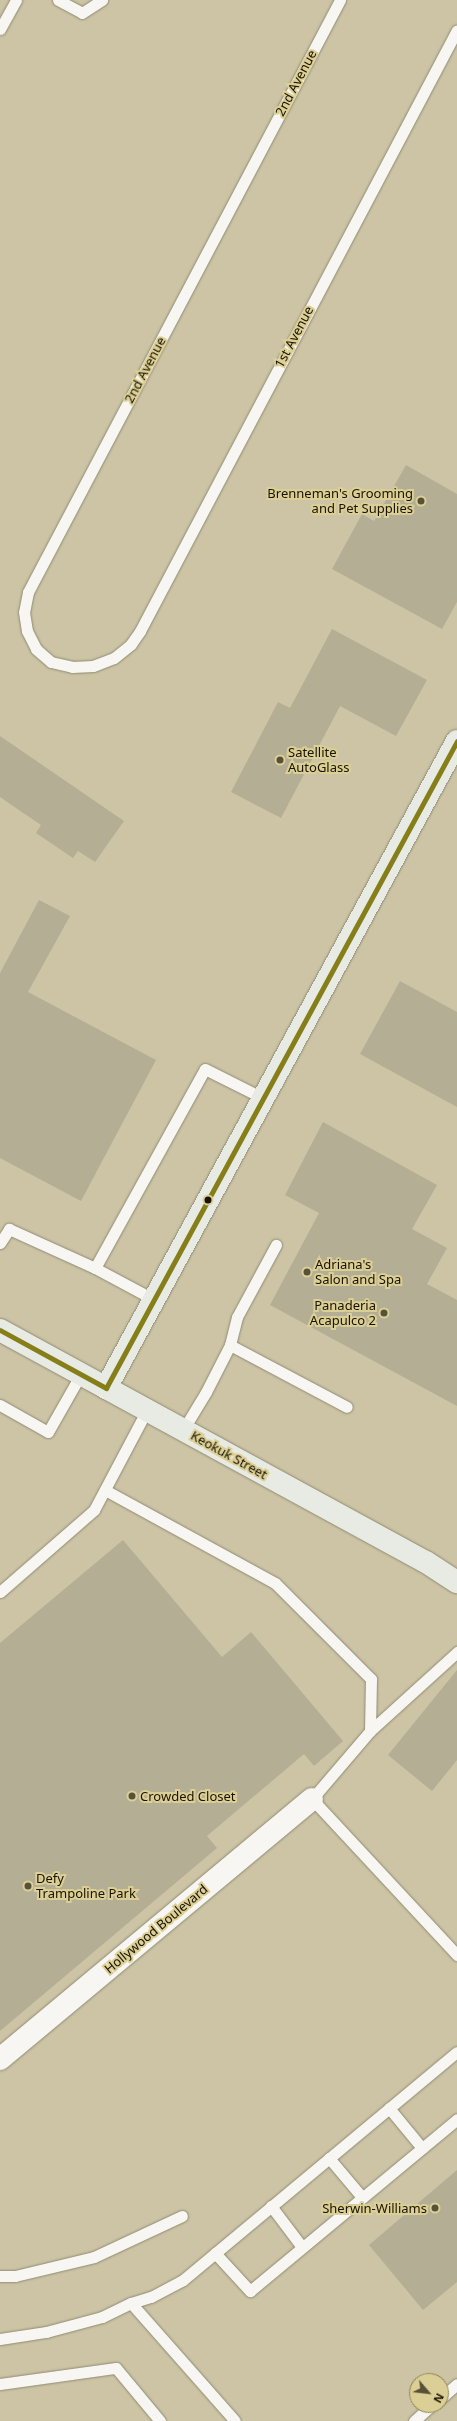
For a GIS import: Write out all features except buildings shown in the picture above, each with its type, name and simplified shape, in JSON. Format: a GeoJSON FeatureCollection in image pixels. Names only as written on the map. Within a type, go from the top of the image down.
{"type":"FeatureCollection","features":[{"type":"Feature","properties":{"kind":"street"},"geometry":{"type":"LineString","coordinates":[[106,1388],[457,741]]}},
{"type":"Feature","properties":{"kind":"street","name":"Keokuk Street"},"geometry":{"type":"LineString","coordinates":[[0,1330],[426,1562],[457,1582]]}},
{"type":"Feature","properties":{"kind":"street","name":"Hollywood Boulevard"},"geometry":{"type":"LineString","coordinates":[[0,2059],[312,1799]]}},
{"type":"Feature","properties":{"kind":"lane"},"geometry":{"type":"LineString","coordinates":[[0,29],[16,0]]}},
{"type":"Feature","properties":{"kind":"lane"},"geometry":{"type":"LineString","coordinates":[[58,0],[82,13],[102,0]]}},
{"type":"Feature","properties":{"kind":"lane","name":"2nd Avenue"},"geometry":{"type":"LineString","coordinates":[[131,644],[114,658],[93,666],[72,667],[51,662],[36,649],[27,631],[24,612],[28,592],[340,0]]}},
{"type":"Feature","properties":{"kind":"lane","name":"1st Avenue"},"geometry":{"type":"LineString","coordinates":[[131,644],[140,630],[457,30]]}},
{"type":"Feature","properties":{"kind":"lane"},"geometry":{"type":"LineString","coordinates":[[95,1268],[205,1070],[263,1098]]}},
{"type":"Feature","properties":{"kind":"lane"},"geometry":{"type":"LineString","coordinates":[[0,1243],[9,1229],[95,1268],[153,1299]]}},
{"type":"Feature","properties":{"kind":"lane"},"geometry":{"type":"LineString","coordinates":[[183,1430],[206,1392],[230,1345],[237,1317],[276,1245]]}},
{"type":"Feature","properties":{"kind":"lane"},"geometry":{"type":"LineString","coordinates":[[230,1345],[346,1407]]}},
{"type":"Feature","properties":{"kind":"lane"},"geometry":{"type":"LineString","coordinates":[[0,1405],[48,1432],[81,1374]]}},
{"type":"Feature","properties":{"kind":"lane"},"geometry":{"type":"LineString","coordinates":[[0,1592],[94,1510],[147,1410]]}},
{"type":"Feature","properties":{"kind":"lane"},"geometry":{"type":"LineString","coordinates":[[105,1490],[275,1583],[371,1679],[370,1730]]}},
{"type":"Feature","properties":{"kind":"lane"},"geometry":{"type":"LineString","coordinates":[[457,1652],[370,1730],[312,1799],[457,1955]]}},
{"type":"Feature","properties":{"kind":"lane"},"geometry":{"type":"LineString","coordinates":[[0,2339],[46,2332],[102,2317],[131,2303],[151,2297],[183,2280],[457,2052]]}},
{"type":"Feature","properties":{"kind":"lane"},"geometry":{"type":"LineString","coordinates":[[389,2108],[422,2148]]}},
{"type":"Feature","properties":{"kind":"lane"},"geometry":{"type":"LineString","coordinates":[[215,2253],[250,2291],[457,2119]]}},
{"type":"Feature","properties":{"kind":"lane"},"geometry":{"type":"LineString","coordinates":[[329,2158],[362,2197]]}},
{"type":"Feature","properties":{"kind":"lane"},"geometry":{"type":"LineString","coordinates":[[271,2206],[302,2247]]}},
{"type":"Feature","properties":{"kind":"lane"},"geometry":{"type":"LineString","coordinates":[[0,2276],[15,2276],[94,2257],[182,2216]]}},
{"type":"Feature","properties":{"kind":"lane"},"geometry":{"type":"LineString","coordinates":[[131,2303],[234,2421]]}},
{"type":"Feature","properties":{"kind":"lane"},"geometry":{"type":"LineString","coordinates":[[0,2384],[116,2368],[160,2421]]}},
{"type":"Feature","properties":{"kind":"lane"},"geometry":{"type":"LineString","coordinates":[[449,2391],[457,2384]]}},
{"type":"Feature","properties":{"kind":"lane"},"geometry":{"type":"LineString","coordinates":[[414,2421],[423,2413]]}},
{"type":"Feature","properties":{"kind":"transit line"},"geometry":{"type":"LineString","coordinates":[[0,1330],[106,1388],[457,741]]}},
{"type":"Feature","properties":{"kind":"place","name":"Brenneman's Grooming and Pet Supplies"},"geometry":{"type":"Point","coordinates":[421,501]}},
{"type":"Feature","properties":{"kind":"place","name":"Satellite AutoGlass"},"geometry":{"type":"Point","coordinates":[280,760]}},
{"type":"Feature","properties":{"kind":"place","name":"Adriana's Salon and Spa"},"geometry":{"type":"Point","coordinates":[307,1272]}},
{"type":"Feature","properties":{"kind":"place","name":"Panaderia Acapulco 2"},"geometry":{"type":"Point","coordinates":[384,1313]}},
{"type":"Feature","properties":{"kind":"place","name":"Crowded Closet"},"geometry":{"type":"Point","coordinates":[132,1796]}},
{"type":"Feature","properties":{"kind":"place","name":"Defy Trampoline Park"},"geometry":{"type":"Point","coordinates":[28,1886]}},
{"type":"Feature","properties":{"kind":"place","name":"Sherwin-Williams"},"geometry":{"type":"Point","coordinates":[435,2208]}}]}
